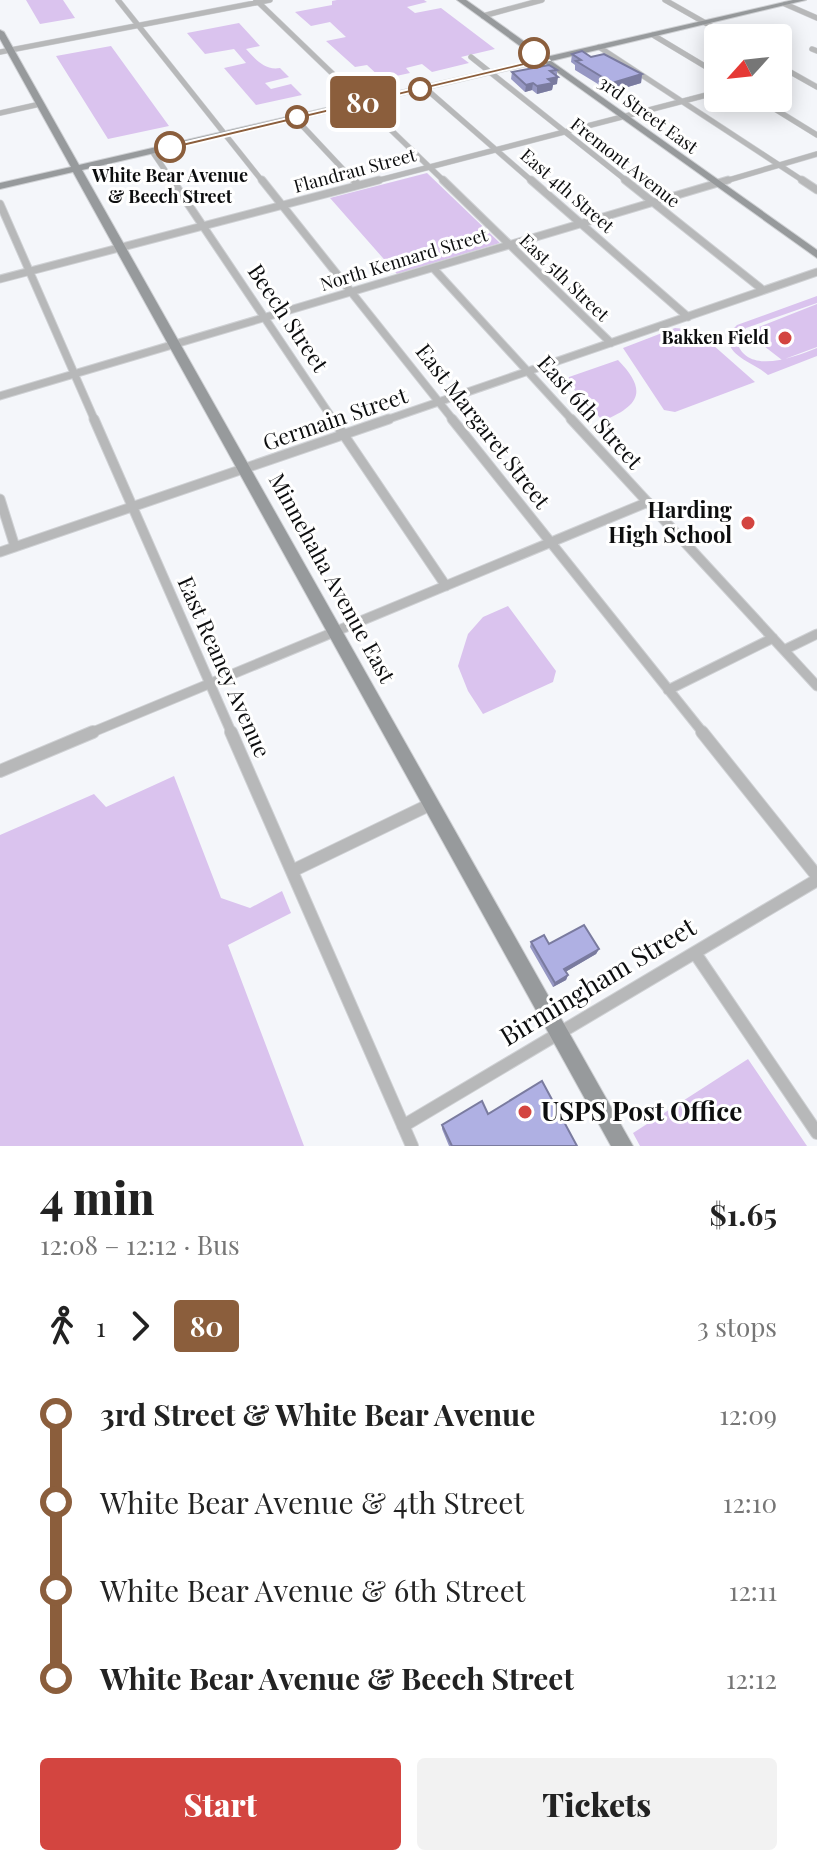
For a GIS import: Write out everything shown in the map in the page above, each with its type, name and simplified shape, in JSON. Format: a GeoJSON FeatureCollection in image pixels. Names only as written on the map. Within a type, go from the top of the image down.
{"type":"FeatureCollection","features":[{"type":"Feature","properties":{"kind":"main road","name":"3rd Street East"},"geometry":{"type":"LineString","coordinates":[[461,0],[817,255]]}},
{"type":"Feature","properties":{"kind":"main road"},"geometry":{"type":"LineString","coordinates":[[776,0],[785,4]]}},
{"type":"Feature","properties":{"kind":"main road"},"geometry":{"type":"LineString","coordinates":[[0,186],[802,0]]}},
{"type":"Feature","properties":{"kind":"main road","name":"Minnehaha Avenue East"},"geometry":{"type":"LineString","coordinates":[[0,32],[5,51],[40,104],[623,1146]]}},
{"type":"Feature","properties":{"kind":"street","name":"East Margaret Street"},"geometry":{"type":"LineString","coordinates":[[118,0],[817,878]]}},
{"type":"Feature","properties":{"kind":"street"},"geometry":{"type":"LineString","coordinates":[[5,51],[270,0]]}},
{"type":"Feature","properties":{"kind":"street"},"geometry":{"type":"LineString","coordinates":[[483,16],[542,0]]}},
{"type":"Feature","properties":{"kind":"street"},"geometry":{"type":"LineString","coordinates":[[665,0],[705,23]]}},
{"type":"Feature","properties":{"kind":"street","name":"East 5th Street"},"geometry":{"type":"LineString","coordinates":[[257,1],[611,343]]}},
{"type":"Feature","properties":{"kind":"street"},"geometry":{"type":"LineString","coordinates":[[785,4],[817,18]]}},
{"type":"Feature","properties":{"kind":"street"},"geometry":{"type":"LineString","coordinates":[[653,35],[704,66]]}},
{"type":"Feature","properties":{"kind":"street"},"geometry":{"type":"LineString","coordinates":[[599,47],[817,190]]}},
{"type":"Feature","properties":{"kind":"street","name":"Fremont Avenue"},"geometry":{"type":"LineString","coordinates":[[471,57],[763,290]]}},
{"type":"Feature","properties":{"kind":"street"},"geometry":{"type":"LineString","coordinates":[[792,73],[817,87]]}},
{"type":"Feature","properties":{"kind":"street","name":"East 4th Street"},"geometry":{"type":"LineString","coordinates":[[425,88],[688,317]]}},
{"type":"Feature","properties":{"kind":"street","name":"Flandrau Street"},"geometry":{"type":"LineString","coordinates":[[0,279],[704,96]]}},
{"type":"Feature","properties":{"kind":"street"},"geometry":{"type":"LineString","coordinates":[[0,113],[40,104]]}},
{"type":"Feature","properties":{"kind":"street"},"geometry":{"type":"LineString","coordinates":[[780,112],[817,135]]}},
{"type":"Feature","properties":{"kind":"street"},"geometry":{"type":"LineString","coordinates":[[295,118],[358,185]]}},
{"type":"Feature","properties":{"kind":"street","name":"Beech Street"},"geometry":{"type":"LineString","coordinates":[[152,151],[446,586]]}},
{"type":"Feature","properties":{"kind":"street","name":"North Kennard Street"},"geometry":{"type":"LineString","coordinates":[[0,396],[817,154]]}},
{"type":"Feature","properties":{"kind":"street","name":"East Reaney Avenue"},"geometry":{"type":"LineString","coordinates":[[0,204],[412,1146]]}},
{"type":"Feature","properties":{"kind":"street","name":"East 6th Street"},"geometry":{"type":"LineString","coordinates":[[434,269],[817,686]]}},
{"type":"Feature","properties":{"kind":"street","name":"Germain Street"},"geometry":{"type":"LineString","coordinates":[[0,552],[817,272]]}},
{"type":"Feature","properties":{"kind":"street"},"geometry":{"type":"LineString","coordinates":[[0,499],[15,547]]}},
{"type":"Feature","properties":{"kind":"street"},"geometry":{"type":"LineString","coordinates":[[0,771],[648,502]]}},
{"type":"Feature","properties":{"kind":"street"},"geometry":{"type":"LineString","coordinates":[[784,650],[817,634]]}},
{"type":"Feature","properties":{"kind":"street"},"geometry":{"type":"LineString","coordinates":[[668,690],[773,638]]}},
{"type":"Feature","properties":{"kind":"street"},"geometry":{"type":"LineString","coordinates":[[292,871],[431,804]]}},
{"type":"Feature","properties":{"kind":"street","name":"Birmingham Street"},"geometry":{"type":"LineString","coordinates":[[403,1126],[817,878]]}},
{"type":"Feature","properties":{"kind":"street"},"geometry":{"type":"LineString","coordinates":[[695,953],[817,1133]]}},
{"type":"Feature","properties":{"kind":"shaded area"},"geometry":{"type":"Polygon","coordinates":[[[26,0],[63,0],[75,18],[40,24],[26,0]]]}},
{"type":"Feature","properties":{"kind":"shaded area"},"geometry":{"type":"Polygon","coordinates":[[[424,0],[427,2],[407,7],[415,13],[441,8],[495,49],[461,57],[469,63],[432,72],[422,64],[406,68],[410,73],[382,79],[367,65],[355,67],[326,41],[346,37],[330,22],[311,26],[295,12],[332,5],[332,1],[424,0]]]}},
{"type":"Feature","properties":{"kind":"shaded area"},"geometry":{"type":"Polygon","coordinates":[[[239,23],[260,46],[246,49],[249,53],[270,68],[280,68],[289,77],[265,83],[271,89],[291,84],[302,95],[256,105],[224,68],[246,63],[234,49],[205,54],[187,33],[239,23]]]}},
{"type":"Feature","properties":{"kind":"shaded area"},"geometry":{"type":"Polygon","coordinates":[[[111,46],[169,126],[108,139],[56,56],[111,46]]]}},
{"type":"Feature","properties":{"kind":"shaded area"},"geometry":{"type":"Polygon","coordinates":[[[427,173],[500,243],[397,274],[330,198],[427,173]]]}},
{"type":"Feature","properties":{"kind":"shaded area"},"geometry":{"type":"Polygon","coordinates":[[[817,296],[817,303],[746,328],[736,339],[741,351],[749,358],[760,361],[784,359],[817,348],[817,356],[768,375],[731,348],[728,334],[737,325],[817,296]]]}},
{"type":"Feature","properties":{"kind":"shaded area","name":"Bakken Field"},"geometry":{"type":"Polygon","coordinates":[[[817,304],[817,347],[782,360],[746,332],[817,304]]]}},
{"type":"Feature","properties":{"kind":"shaded area"},"geometry":{"type":"Polygon","coordinates":[[[675,328],[696,330],[755,382],[675,412],[664,410],[623,348],[675,328]]]}},
{"type":"Feature","properties":{"kind":"shaded area"},"geometry":{"type":"Polygon","coordinates":[[[618,360],[634,380],[636,396],[625,409],[603,421],[568,383],[569,377],[618,360]]]}},
{"type":"Feature","properties":{"kind":"shaded area"},"geometry":{"type":"Polygon","coordinates":[[[508,606],[556,671],[553,682],[483,714],[468,691],[458,666],[468,634],[483,617],[508,606]]]}},
{"type":"Feature","properties":{"kind":"shaded area"},"geometry":{"type":"Polygon","coordinates":[[[174,776],[221,898],[250,908],[282,891],[291,913],[228,945],[304,1146],[0,1146],[0,835],[94,794],[106,807],[174,776]]]}},
{"type":"Feature","properties":{"kind":"shaded area"},"geometry":{"type":"Polygon","coordinates":[[[748,1059],[807,1146],[640,1146],[633,1133],[748,1059]]]}},
{"type":"Feature","properties":{"kind":"building"},"geometry":{"type":"Polygon","coordinates":[[[582,51],[591,57],[604,54],[642,74],[612,83],[576,61],[581,60],[572,54],[582,51]]]}},
{"type":"Feature","properties":{"kind":"building"},"geometry":{"type":"Polygon","coordinates":[[[549,65],[557,70],[550,71],[558,77],[548,79],[553,83],[526,85],[512,72],[549,65]]]}},
{"type":"Feature","properties":{"kind":"building"},"geometry":{"type":"Polygon","coordinates":[[[584,925],[599,949],[564,969],[568,975],[555,983],[531,942],[544,935],[549,944],[584,925]]]}},
{"type":"Feature","properties":{"kind":"building","name":"USPS Post Office"},"geometry":{"type":"Polygon","coordinates":[[[542,1081],[577,1146],[452,1146],[442,1125],[482,1101],[488,1114],[542,1081]]]}},
{"type":"Feature","properties":{"kind":"bus line","name":"80"},"geometry":{"type":"LineString","coordinates":[[170,147],[544,60],[534,53]]}},
{"type":"Feature","properties":{"kind":"place","name":"White Bear Avenue & Beech Street"},"geometry":{"type":"Point","coordinates":[170,147]}},
{"type":"Feature","properties":{"kind":"place","name":"Bakken Field"},"geometry":{"type":"Point","coordinates":[785,338]}},
{"type":"Feature","properties":{"kind":"place","name":"Harding High School"},"geometry":{"type":"Point","coordinates":[748,523]}},
{"type":"Feature","properties":{"kind":"place","name":"USPS Post Office"},"geometry":{"type":"Point","coordinates":[525,1112]}}]}
